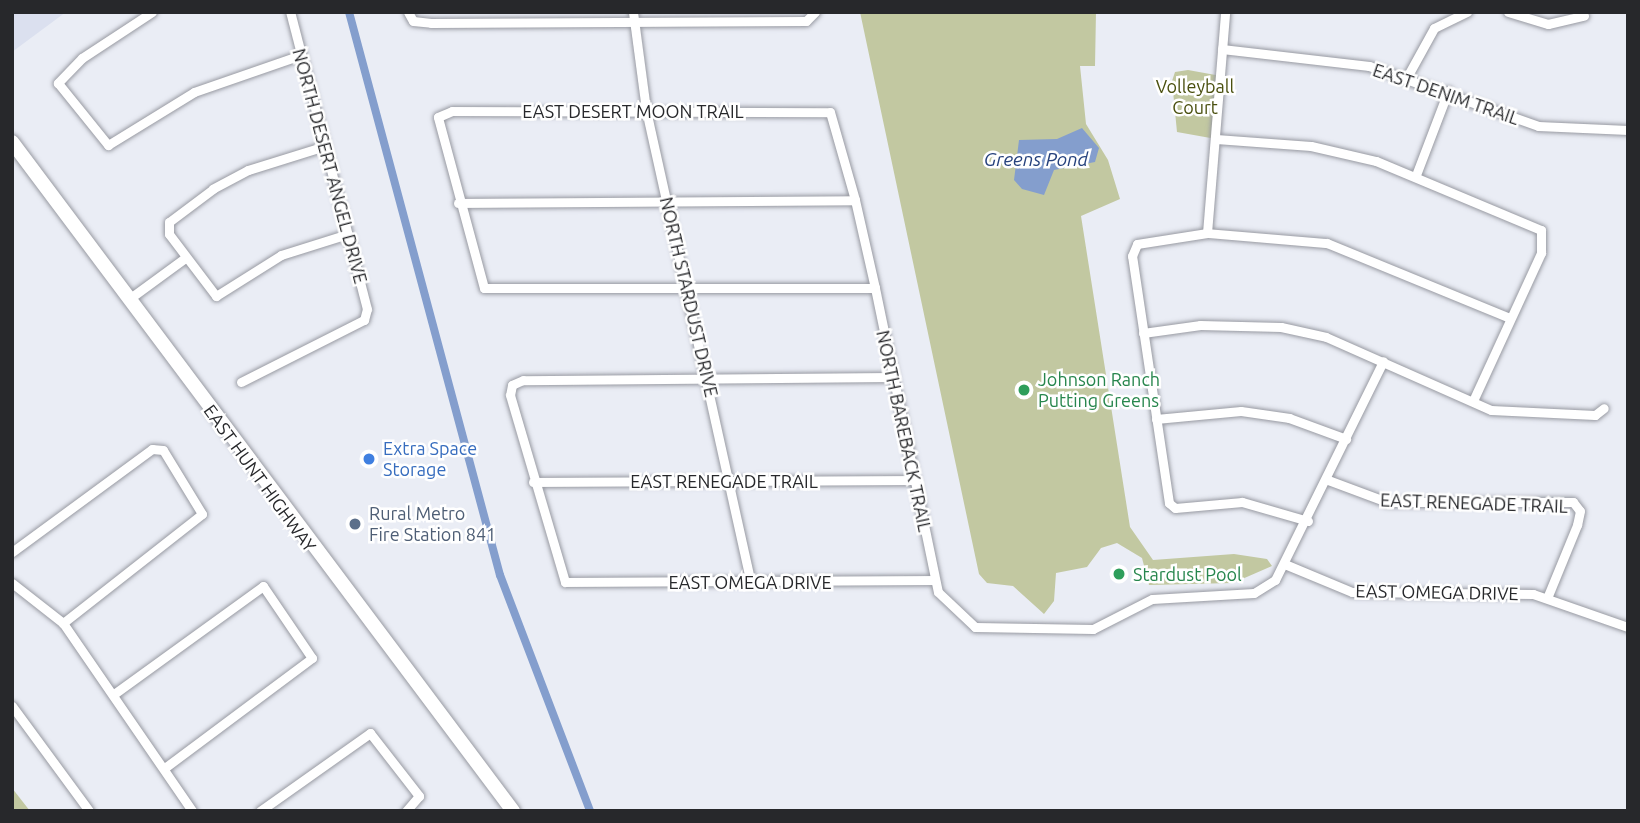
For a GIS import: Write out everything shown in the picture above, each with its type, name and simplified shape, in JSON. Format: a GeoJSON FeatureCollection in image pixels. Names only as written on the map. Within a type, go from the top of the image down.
{"type":"FeatureCollection","features":[{"type":"Feature","properties":{"kind":"main road","name":"EAST HUNT HIGHWAY"},"geometry":{"type":"LineString","coordinates":[[12,142],[511,810]]}},
{"type":"Feature","properties":{"kind":"street"},"geometry":{"type":"LineString","coordinates":[[152,12],[82,58],[58,83],[108,145],[194,92],[301,55]]}},
{"type":"Feature","properties":{"kind":"street","name":"NORTH DESERT ANGEL DRIVE"},"geometry":{"type":"LineString","coordinates":[[242,382],[364,320],[348,234],[290,12]]}},
{"type":"Feature","properties":{"kind":"street"},"geometry":{"type":"LineString","coordinates":[[408,12],[413,21],[814,15]]}},
{"type":"Feature","properties":{"kind":"street"},"geometry":{"type":"LineString","coordinates":[[1207,233],[1225,12]]}},
{"type":"Feature","properties":{"kind":"street"},"geometry":{"type":"LineString","coordinates":[[1407,77],[1434,28],[1467,12]]}},
{"type":"Feature","properties":{"kind":"street"},"geometry":{"type":"LineString","coordinates":[[1508,12],[1548,24],[1584,16]]}},
{"type":"Feature","properties":{"kind":"street","name":"NORTH STARDUST DRIVE"},"geometry":{"type":"LineString","coordinates":[[634,17],[646,110],[689,289],[751,582]]}},
{"type":"Feature","properties":{"kind":"street","name":"EAST DENIM TRAIL"},"geometry":{"type":"LineString","coordinates":[[1222,49],[1335,60],[1407,77],[1538,126],[1628,130]]}},
{"type":"Feature","properties":{"kind":"street"},"geometry":{"type":"LineString","coordinates":[[1416,175],[1448,91]]}},
{"type":"Feature","properties":{"kind":"street","name":"EAST DESERT MOON TRAIL"},"geometry":{"type":"LineString","coordinates":[[458,203],[439,117],[452,111],[830,112]]}},
{"type":"Feature","properties":{"kind":"street","name":"NORTH BAREBACK TRAIL"},"geometry":{"type":"LineString","coordinates":[[830,112],[855,200],[875,288],[935,580],[950,609],[975,627],[1087,629],[1152,599],[1255,593],[1287,565]]}},
{"type":"Feature","properties":{"kind":"street"},"geometry":{"type":"LineString","coordinates":[[1216,139],[1311,146],[1416,175],[1541,230],[1545,239],[1473,401]]}},
{"type":"Feature","properties":{"kind":"street"},"geometry":{"type":"LineString","coordinates":[[325,146],[248,170],[169,222],[169,233],[185,258],[216,296],[281,255],[348,234]]}},
{"type":"Feature","properties":{"kind":"street"},"geometry":{"type":"LineString","coordinates":[[855,200],[458,203],[484,288],[875,288]]}},
{"type":"Feature","properties":{"kind":"street"},"geometry":{"type":"LineString","coordinates":[[1308,521],[1242,502],[1175,508],[1156,419],[1133,248],[1207,233],[1327,243],[1510,318]]}},
{"type":"Feature","properties":{"kind":"street"},"geometry":{"type":"LineString","coordinates":[[129,299],[185,258]]}},
{"type":"Feature","properties":{"kind":"street"},"geometry":{"type":"LineString","coordinates":[[1143,334],[1200,325],[1281,327],[1383,361],[1473,401],[1516,414],[1595,415],[1604,408]]}},
{"type":"Feature","properties":{"kind":"street"},"geometry":{"type":"LineString","coordinates":[[1287,565],[1383,361]]}},
{"type":"Feature","properties":{"kind":"street"},"geometry":{"type":"LineString","coordinates":[[533,482],[512,385],[523,380],[892,377]]}},
{"type":"Feature","properties":{"kind":"street"},"geometry":{"type":"LineString","coordinates":[[1156,419],[1241,411],[1289,418],[1346,439]]}},
{"type":"Feature","properties":{"kind":"street"},"geometry":{"type":"LineString","coordinates":[[12,552],[152,450],[163,450],[202,506],[202,514],[63,624]]}},
{"type":"Feature","properties":{"kind":"street","name":"EAST RENEGADE TRAIL"},"geometry":{"type":"LineString","coordinates":[[533,482],[915,480]]}},
{"type":"Feature","properties":{"kind":"street","name":"EAST RENEGADE TRAIL"},"geometry":{"type":"LineString","coordinates":[[1328,480],[1387,502],[1573,502],[1580,511],[1548,598]]}},
{"type":"Feature","properties":{"kind":"street","name":"EAST OMEGA DRIVE"},"geometry":{"type":"LineString","coordinates":[[533,482],[565,582],[935,580]]}},
{"type":"Feature","properties":{"kind":"street","name":"EAST OMEGA DRIVE"},"geometry":{"type":"LineString","coordinates":[[1287,565],[1352,592],[1548,598],[1583,617],[1628,627]]}},
{"type":"Feature","properties":{"kind":"street"},"geometry":{"type":"LineString","coordinates":[[12,583],[63,624],[166,768],[192,811]]}},
{"type":"Feature","properties":{"kind":"street"},"geometry":{"type":"LineString","coordinates":[[114,694],[263,586],[312,658],[166,768]]}},
{"type":"Feature","properties":{"kind":"street"},"geometry":{"type":"LineString","coordinates":[[12,706],[89,811]]}},
{"type":"Feature","properties":{"kind":"street"},"geometry":{"type":"LineString","coordinates":[[260,811],[370,733],[419,796],[406,811]]}},
{"type":"Feature","properties":{"kind":"shaded area"},"geometry":{"type":"Polygon","coordinates":[[[12,12],[66,12],[12,52],[12,12]]]}},
{"type":"Feature","properties":{"kind":"green space","name":"Johnson Ranch Putting Greens"},"geometry":{"type":"Polygon","coordinates":[[[860,12],[1096,12],[1095,66],[1080,66],[1086,124],[1108,160],[1120,199],[1081,216],[1130,527],[1153,560],[1234,554],[1267,559],[1272,566],[1233,583],[1149,585],[1142,558],[1117,543],[1101,548],[1087,567],[1056,573],[1054,601],[1044,614],[1013,586],[987,583],[979,574],[860,12]]]}},
{"type":"Feature","properties":{"kind":"green space","name":"Volleyball Court"},"geometry":{"type":"Polygon","coordinates":[[[1188,70],[1221,76],[1216,139],[1177,132],[1172,81],[1175,72],[1188,70]]]}},
{"type":"Feature","properties":{"kind":"green space"},"geometry":{"type":"Polygon","coordinates":[[[12,788],[30,811],[12,811],[12,788]]]}},
{"type":"Feature","properties":{"kind":"water","name":"Greens Pond"},"geometry":{"type":"Polygon","coordinates":[[[1082,128],[1099,148],[1095,162],[1054,170],[1044,195],[1022,189],[1014,180],[1019,140],[1057,139],[1082,128]]]}},
{"type":"Feature","properties":{"kind":"water","name":"Stardust Pool"},"geometry":{"type":"Polygon","coordinates":[[[1119,565],[1125,568],[1128,574],[1125,580],[1119,583],[1113,580],[1110,574],[1113,568],[1119,565]]]}},
{"type":"Feature","properties":{"kind":"waterway"},"geometry":{"type":"LineString","coordinates":[[349,12],[500,575],[590,811]]}},
{"type":"Feature","properties":{"kind":"place","name":"Johnson Ranch Putting Greens"},"geometry":{"type":"Point","coordinates":[1024,390]}},
{"type":"Feature","properties":{"kind":"place","name":"Extra Space Storage"},"geometry":{"type":"Point","coordinates":[369,459]}},
{"type":"Feature","properties":{"kind":"place","name":"Rural Metro Fire Station 841"},"geometry":{"type":"Point","coordinates":[355,524]}},
{"type":"Feature","properties":{"kind":"place","name":"Stardust Pool"},"geometry":{"type":"Point","coordinates":[1119,574]}}]}
